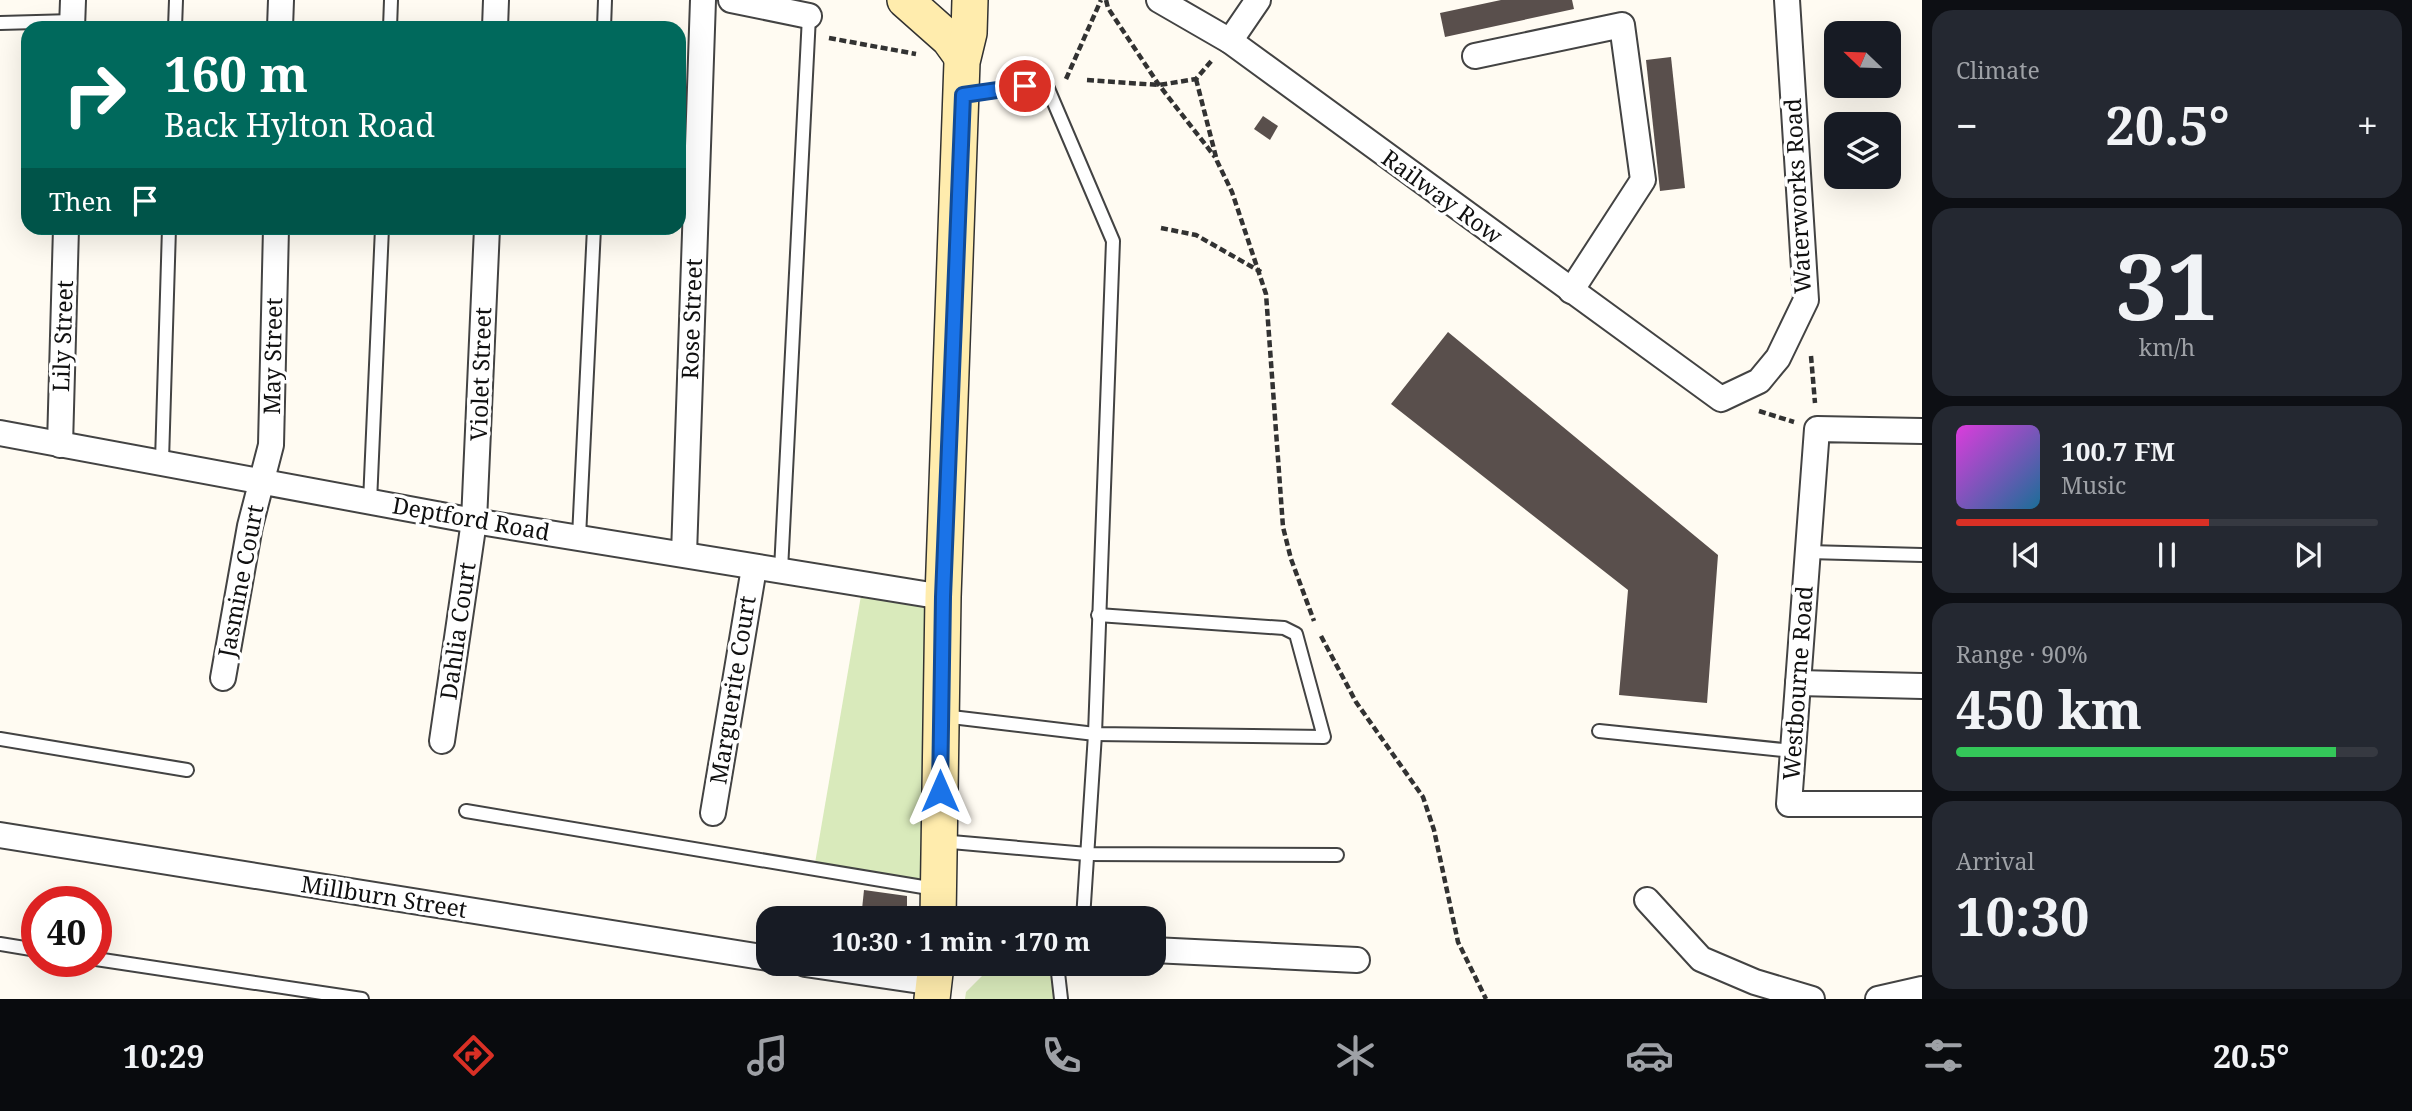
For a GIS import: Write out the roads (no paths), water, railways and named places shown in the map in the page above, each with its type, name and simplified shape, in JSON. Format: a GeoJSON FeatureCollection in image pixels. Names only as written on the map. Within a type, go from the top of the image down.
{"type":"FeatureCollection","features":[{"type":"Feature","properties":{"kind":"street"},"geometry":{"type":"LineString","coordinates":[[280,21],[281,0]]}},
{"type":"Feature","properties":{"kind":"street"},"geometry":{"type":"LineString","coordinates":[[495,21],[496,0]]}},
{"type":"Feature","properties":{"kind":"street","name":"Rose Street"},"geometry":{"type":"LineString","coordinates":[[684,554],[703,0]]}},
{"type":"Feature","properties":{"kind":"street"},"geometry":{"type":"LineString","coordinates":[[731,0],[819,23]]}},
{"type":"Feature","properties":{"kind":"street"},"geometry":{"type":"LineString","coordinates":[[905,0],[935,24],[962,57]]}},
{"type":"Feature","properties":{"kind":"street"},"geometry":{"type":"LineString","coordinates":[[939,904],[943,597],[963,95],[962,57],[969,33],[970,0]]}},
{"type":"Feature","properties":{"kind":"street","name":"Railway Row"},"geometry":{"type":"LineString","coordinates":[[1159,0],[1230,41],[1721,399]]}},
{"type":"Feature","properties":{"kind":"street"},"geometry":{"type":"LineString","coordinates":[[1230,41],[1258,0]]}},
{"type":"Feature","properties":{"kind":"street","name":"Waterworks Road"},"geometry":{"type":"LineString","coordinates":[[1721,399],[1759,381],[1777,358],[1806,300],[1787,0]]}},
{"type":"Feature","properties":{"kind":"street"},"geometry":{"type":"LineString","coordinates":[[1475,56],[1622,25],[1643,180],[1570,291]]}},
{"type":"Feature","properties":{"kind":"street","name":"Lily Street"},"geometry":{"type":"LineString","coordinates":[[60,445],[66,235]]}},
{"type":"Feature","properties":{"kind":"street","name":"May Street"},"geometry":{"type":"LineString","coordinates":[[260,484],[271,445],[276,235]]}},
{"type":"Feature","properties":{"kind":"street","name":"Violet Street"},"geometry":{"type":"LineString","coordinates":[[474,521],[487,235]]}},
{"type":"Feature","properties":{"kind":"street","name":"Westbourne Road"},"geometry":{"type":"LineString","coordinates":[[1922,431],[1817,429],[1789,804],[1922,804]]}},
{"type":"Feature","properties":{"kind":"street","name":"Deptford Road"},"geometry":{"type":"LineString","coordinates":[[1,440],[60,445],[162,461],[260,484],[754,568],[781,570],[943,597]]}},
{"type":"Feature","properties":{"kind":"street","name":"Jasmine Court"},"geometry":{"type":"LineString","coordinates":[[223,678],[260,484]]}},
{"type":"Feature","properties":{"kind":"street","name":"Dahlia Court"},"geometry":{"type":"LineString","coordinates":[[442,741],[474,521]]}},
{"type":"Feature","properties":{"kind":"street","name":"Marguerite Court"},"geometry":{"type":"LineString","coordinates":[[713,813],[754,568]]}},
{"type":"Feature","properties":{"kind":"street"},"geometry":{"type":"LineString","coordinates":[[1798,683],[1922,686]]}},
{"type":"Feature","properties":{"kind":"street","name":"Millburn Street"},"geometry":{"type":"LineString","coordinates":[[0,835],[756,956]]}},
{"type":"Feature","properties":{"kind":"street"},"geometry":{"type":"LineString","coordinates":[[1647,900],[1701,959],[1755,982],[1812,999]]}},
{"type":"Feature","properties":{"kind":"street"},"geometry":{"type":"LineString","coordinates":[[1166,951],[1357,960]]}},
{"type":"Feature","properties":{"kind":"street"},"geometry":{"type":"LineString","coordinates":[[891,976],[934,982]]}},
{"type":"Feature","properties":{"kind":"street"},"geometry":{"type":"LineString","coordinates":[[1878,999],[1922,989]]}},
{"type":"Feature","properties":{"kind":"lane"},"geometry":{"type":"LineString","coordinates":[[175,21],[176,0]]}},
{"type":"Feature","properties":{"kind":"lane"},"geometry":{"type":"LineString","coordinates":[[390,21],[391,0]]}},
{"type":"Feature","properties":{"kind":"lane"},"geometry":{"type":"LineString","coordinates":[[604,21],[605,0]]}},
{"type":"Feature","properties":{"kind":"lane"},"geometry":{"type":"LineString","coordinates":[[0,23],[73,16]]}},
{"type":"Feature","properties":{"kind":"lane"},"geometry":{"type":"LineString","coordinates":[[781,570],[819,23]]}},
{"type":"Feature","properties":{"kind":"lane"},"geometry":{"type":"LineString","coordinates":[[963,95],[1046,84],[1113,241],[1095,734],[1084,906]]}},
{"type":"Feature","properties":{"kind":"lane"},"geometry":{"type":"LineString","coordinates":[[162,461],[169,235]]}},
{"type":"Feature","properties":{"kind":"lane"},"geometry":{"type":"LineString","coordinates":[[370,502],[382,235]]}},
{"type":"Feature","properties":{"kind":"lane"},"geometry":{"type":"LineString","coordinates":[[579,537],[594,235]]}},
{"type":"Feature","properties":{"kind":"lane"},"geometry":{"type":"LineString","coordinates":[[1808,552],[1922,555]]}},
{"type":"Feature","properties":{"kind":"lane"},"geometry":{"type":"LineString","coordinates":[[940,716],[1095,734],[1324,737],[1296,634],[1284,628],[1098,615]]}},
{"type":"Feature","properties":{"kind":"lane"},"geometry":{"type":"LineString","coordinates":[[1599,731],[1793,751]]}},
{"type":"Feature","properties":{"kind":"lane"},"geometry":{"type":"LineString","coordinates":[[0,739],[187,770]]}},
{"type":"Feature","properties":{"kind":"lane"},"geometry":{"type":"LineString","coordinates":[[466,811],[939,904]]}},
{"type":"Feature","properties":{"kind":"lane"},"geometry":{"type":"LineString","coordinates":[[940,841],[1087,854],[1336,855]]}},
{"type":"Feature","properties":{"kind":"lane"},"geometry":{"type":"LineString","coordinates":[[0,944],[21,947]]}},
{"type":"Feature","properties":{"kind":"lane"},"geometry":{"type":"LineString","coordinates":[[112,961],[362,999]]}},
{"type":"Feature","properties":{"kind":"lane"},"geometry":{"type":"LineString","coordinates":[[1058,976],[1061,999]]}}]}
